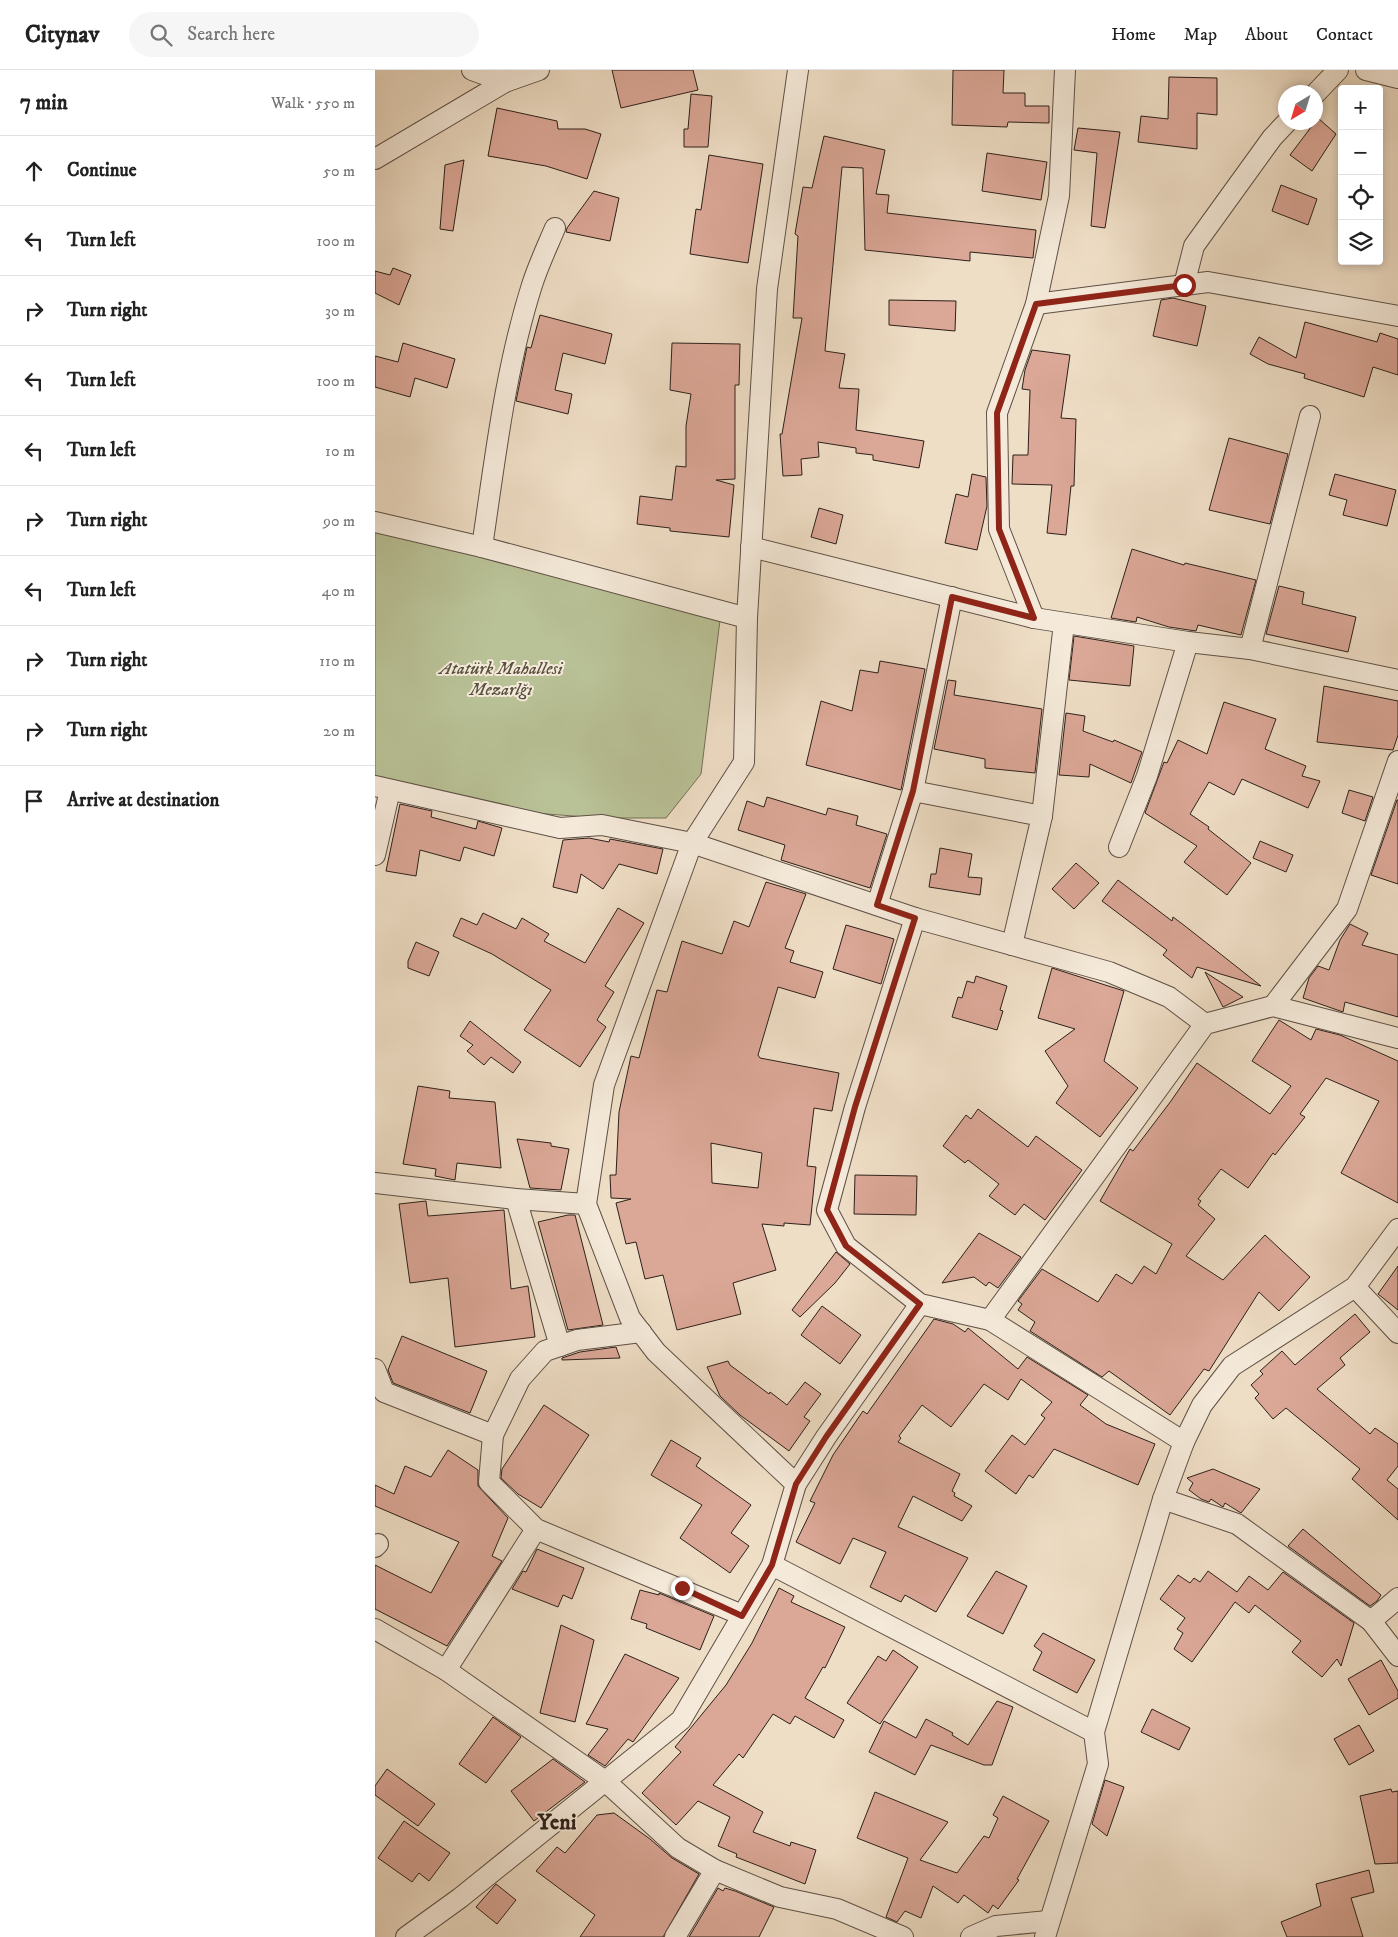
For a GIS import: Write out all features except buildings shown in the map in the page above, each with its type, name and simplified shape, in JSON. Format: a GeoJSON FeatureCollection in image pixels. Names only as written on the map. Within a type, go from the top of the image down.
{"type":"FeatureCollection","features":[{"type":"Feature","properties":{"kind":"street"},"geometry":{"type":"LineString","coordinates":[[472,70],[506,76],[539,70]]}},
{"type":"Feature","properties":{"kind":"street"},"geometry":{"type":"LineString","coordinates":[[1034,618],[999,529],[997,413],[1036,304],[1059,196],[1065,70]]}},
{"type":"Feature","properties":{"kind":"street"},"geometry":{"type":"LineString","coordinates":[[1323,85],[1338,70]]}},
{"type":"Feature","properties":{"kind":"street"},"geometry":{"type":"LineString","coordinates":[[1365,70],[1398,78]]}},
{"type":"Feature","properties":{"kind":"street"},"geometry":{"type":"LineString","coordinates":[[794,75],[767,289],[747,618],[744,762],[692,843],[605,1085],[586,1204],[630,1318],[663,1358],[796,1484]]}},
{"type":"Feature","properties":{"kind":"street"},"geometry":{"type":"LineString","coordinates":[[375,159],[506,76]]}},
{"type":"Feature","properties":{"kind":"street"},"geometry":{"type":"LineString","coordinates":[[1184,285],[1194,246],[1280,130]]}},
{"type":"Feature","properties":{"kind":"street"},"geometry":{"type":"LineString","coordinates":[[482,547],[499,430],[516,348],[532,284],[555,228]]}},
{"type":"Feature","properties":{"kind":"street"},"geometry":{"type":"LineString","coordinates":[[1036,304],[1208,282],[1398,316]]}},
{"type":"Feature","properties":{"kind":"street"},"geometry":{"type":"LineString","coordinates":[[1250,649],[1310,416]]}},
{"type":"Feature","properties":{"kind":"street"},"geometry":{"type":"LineString","coordinates":[[375,522],[482,547],[747,618]]}},
{"type":"Feature","properties":{"kind":"street"},"geometry":{"type":"LineString","coordinates":[[751,547],[1034,618],[1188,642],[1250,649],[1398,680]]}},
{"type":"Feature","properties":{"kind":"street"},"geometry":{"type":"LineString","coordinates":[[877,905],[913,791],[952,597]]}},
{"type":"Feature","properties":{"kind":"street"},"geometry":{"type":"LineString","coordinates":[[1012,945],[1042,816],[1064,623]]}},
{"type":"Feature","properties":{"kind":"street"},"geometry":{"type":"LineString","coordinates":[[1119,847],[1147,776],[1188,642]]}},
{"type":"Feature","properties":{"kind":"street"},"geometry":{"type":"LineString","coordinates":[[1273,1006],[1347,909],[1398,761]]}},
{"type":"Feature","properties":{"kind":"street"},"geometry":{"type":"LineString","coordinates":[[375,855],[383,788],[560,828],[602,825],[692,843],[915,918],[1109,972],[1169,997],[1205,1024]]}},
{"type":"Feature","properties":{"kind":"street"},"geometry":{"type":"LineString","coordinates":[[913,791],[1042,816]]}},
{"type":"Feature","properties":{"kind":"street"},"geometry":{"type":"LineString","coordinates":[[915,918],[855,1107],[827,1210],[846,1246],[920,1304],[990,1320],[1184,1442]]}},
{"type":"Feature","properties":{"kind":"street"},"geometry":{"type":"LineString","coordinates":[[990,1320],[1205,1024],[1273,1006],[1398,1038]]}},
{"type":"Feature","properties":{"kind":"street"},"geometry":{"type":"LineString","coordinates":[[375,1183],[516,1199],[586,1204]]}},
{"type":"Feature","properties":{"kind":"street"},"geometry":{"type":"LineString","coordinates":[[516,1199],[560,1346]]}},
{"type":"Feature","properties":{"kind":"street"},"geometry":{"type":"LineString","coordinates":[[971,1937],[996,1926],[1046,1929],[1098,1764],[1094,1732],[1163,1499],[1184,1442],[1202,1405],[1232,1366],[1355,1287],[1398,1229]]}},
{"type":"Feature","properties":{"kind":"street"},"geometry":{"type":"LineString","coordinates":[[1355,1287],[1398,1333]]}},
{"type":"Feature","properties":{"kind":"street"},"geometry":{"type":"LineString","coordinates":[[405,1937],[460,1898],[681,1720],[772,1565],[796,1484],[826,1437],[920,1304]]}},
{"type":"Feature","properties":{"kind":"street"},"geometry":{"type":"LineString","coordinates":[[641,1332],[577,1340],[545,1352],[520,1379],[493,1435],[489,1482],[536,1529],[682,1588],[742,1616]]}},
{"type":"Feature","properties":{"kind":"street"},"geometry":{"type":"LineString","coordinates":[[375,1369],[384,1392],[493,1435]]}},
{"type":"Feature","properties":{"kind":"street"},"geometry":{"type":"LineString","coordinates":[[1163,1499],[1237,1524],[1371,1621],[1398,1656]]}},
{"type":"Feature","properties":{"kind":"street"},"geometry":{"type":"LineString","coordinates":[[445,1670],[536,1529]]}},
{"type":"Feature","properties":{"kind":"street"},"geometry":{"type":"LineString","coordinates":[[772,1565],[1094,1732]]}},
{"type":"Feature","properties":{"kind":"street"},"geometry":{"type":"LineString","coordinates":[[1371,1621],[1398,1598]]}},
{"type":"Feature","properties":{"kind":"street"},"geometry":{"type":"LineString","coordinates":[[375,1629],[445,1670],[605,1781],[678,1848],[715,1870],[780,1898],[837,1909],[903,1937]]}},
{"type":"Feature","properties":{"kind":"street"},"geometry":{"type":"LineString","coordinates":[[675,1937],[715,1870]]}},
{"type":"Feature","properties":{"kind":"green space","name":"Atatürk Mahallesi Mezarlğı"},"geometry":{"type":"Polygon","coordinates":[[[375,513],[720,620],[701,774],[666,818],[600,818],[520,812],[375,780],[375,513]]]}},
{"type":"Feature","properties":{"kind":"district","name":"Yeni"},"geometry":{"type":"Point","coordinates":[557,1822]}},
{"type":"Feature","properties":{"kind":"route"},"geometry":{"type":"LineString","coordinates":[[682,1588],[742,1616],[772,1565],[796,1484],[826,1437],[920,1304],[846,1246],[827,1210],[855,1107],[915,918],[877,905],[913,791],[952,597],[1034,618],[999,529],[997,413],[1036,304],[1184,285]]}}]}
